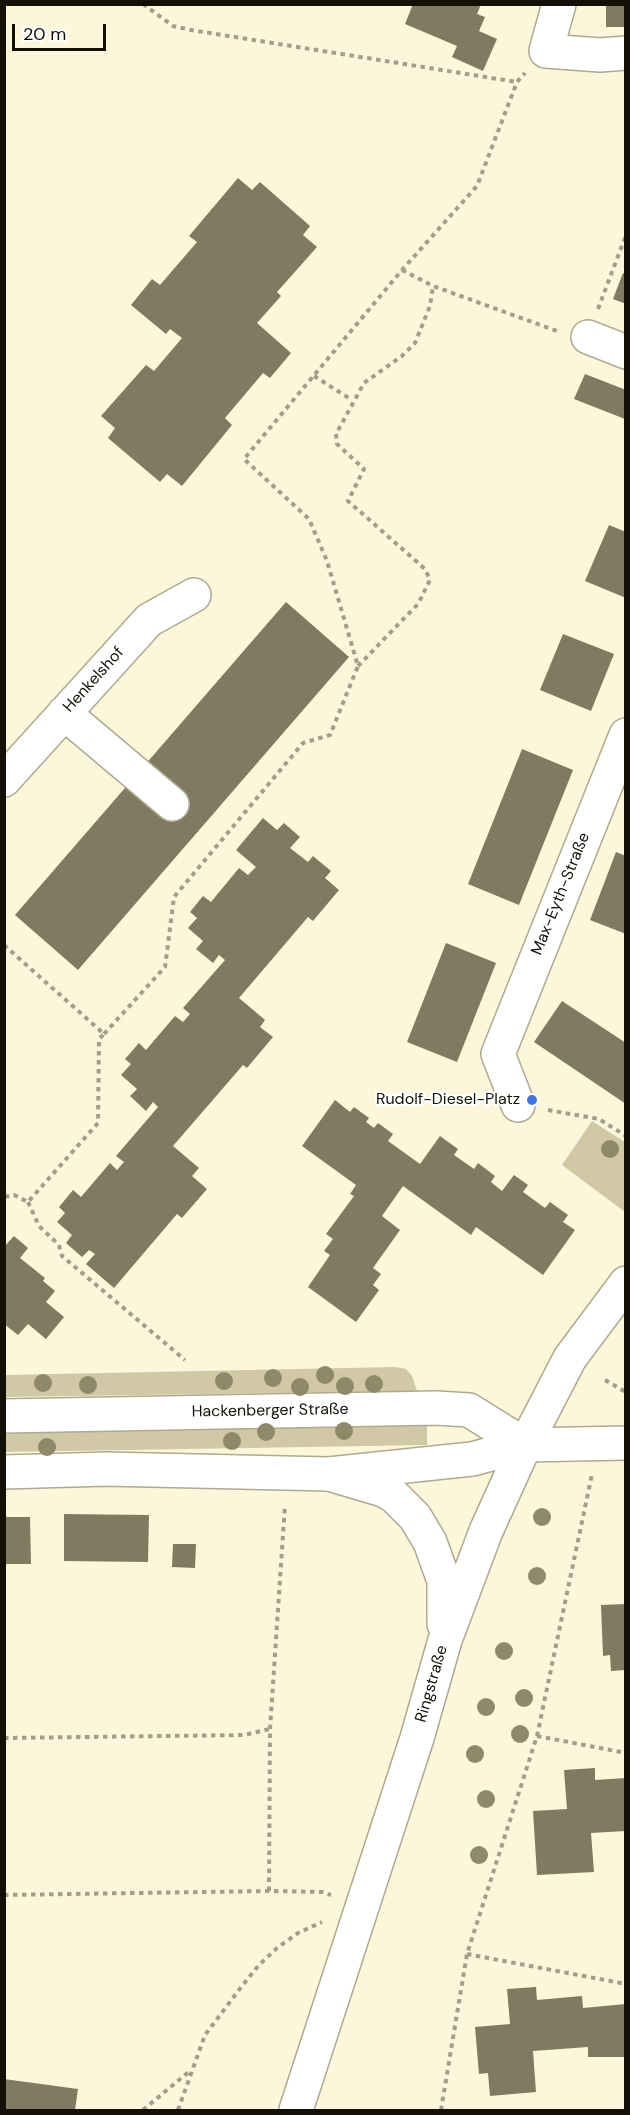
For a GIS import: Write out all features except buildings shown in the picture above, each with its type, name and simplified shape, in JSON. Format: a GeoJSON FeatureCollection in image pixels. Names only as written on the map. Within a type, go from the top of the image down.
{"type":"FeatureCollection","features":[{"type":"Feature","properties":{"kind":"street"},"geometry":{"type":"LineString","coordinates":[[559,4],[546,51],[600,55],[626,53]]}},
{"type":"Feature","properties":{"kind":"street"},"geometry":{"type":"LineString","coordinates":[[588,337],[626,352]]}},
{"type":"Feature","properties":{"kind":"street","name":"Henkelshof"},"geometry":{"type":"LineString","coordinates":[[6,775],[149,620],[195,595]]}},
{"type":"Feature","properties":{"kind":"street"},"geometry":{"type":"LineString","coordinates":[[64,713],[172,804]]}},
{"type":"Feature","properties":{"kind":"street","name":"Max-Eyth-Straße"},"geometry":{"type":"LineString","coordinates":[[518,1105],[498,1054],[626,735]]}},
{"type":"Feature","properties":{"kind":"street","name":"Ringstraße"},"geometry":{"type":"LineString","coordinates":[[296,2110],[417,1738],[444,1640],[486,1531],[525,1445],[574,1351],[626,1283]]}},
{"type":"Feature","properties":{"kind":"street","name":"Hackenberger Straße"},"geometry":{"type":"LineString","coordinates":[[4,1416],[436,1407],[469,1410],[525,1445]]}},
{"type":"Feature","properties":{"kind":"street"},"geometry":{"type":"LineString","coordinates":[[4,1472],[107,1469],[329,1474],[472,1459],[525,1445],[614,1443]]}},
{"type":"Feature","properties":{"kind":"street"},"geometry":{"type":"LineString","coordinates":[[329,1474],[382,1490],[394,1496],[415,1518],[430,1542],[444,1581],[444,1640]]}},
{"type":"Feature","properties":{"kind":"path"},"geometry":{"type":"LineString","coordinates":[[143,4],[173,26],[191,30],[517,82]]}},
{"type":"Feature","properties":{"kind":"path"},"geometry":{"type":"LineString","coordinates":[[358,666],[327,561],[309,519],[243,459],[402,270],[477,186],[517,82],[546,51]]}},
{"type":"Feature","properties":{"kind":"path"},"geometry":{"type":"LineString","coordinates":[[402,270],[433,286],[550,330],[588,337],[626,235]]}},
{"type":"Feature","properties":{"kind":"path"},"geometry":{"type":"LineString","coordinates":[[28,1202],[98,1123],[99,1040],[165,967],[174,897],[303,743],[330,735],[358,666],[418,604],[430,580],[425,569],[348,501],[364,469],[337,444],[336,434],[352,400],[364,383],[402,356],[415,343],[430,306],[433,286]]}},
{"type":"Feature","properties":{"kind":"path"},"geometry":{"type":"LineString","coordinates":[[314,376],[352,400]]}},
{"type":"Feature","properties":{"kind":"path"},"geometry":{"type":"LineString","coordinates":[[4,945],[104,1034]]}},
{"type":"Feature","properties":{"kind":"path"},"geometry":{"type":"LineString","coordinates":[[518,1105],[599,1119],[626,1136]]}},
{"type":"Feature","properties":{"kind":"path"},"geometry":{"type":"LineString","coordinates":[[4,1197],[14,1195],[28,1202],[39,1226],[59,1245],[62,1256],[185,1360]]}},
{"type":"Feature","properties":{"kind":"path"},"geometry":{"type":"LineString","coordinates":[[605,1380],[626,1392]]}},
{"type":"Feature","properties":{"kind":"path"},"geometry":{"type":"LineString","coordinates":[[441,2110],[467,1953],[537,1736],[591,1480],[614,1443]]}},
{"type":"Feature","properties":{"kind":"path"},"geometry":{"type":"LineString","coordinates":[[269,1891],[270,1729],[285,1473]]}},
{"type":"Feature","properties":{"kind":"path"},"geometry":{"type":"LineString","coordinates":[[4,1738],[243,1735],[270,1729]]}},
{"type":"Feature","properties":{"kind":"path"},"geometry":{"type":"LineString","coordinates":[[537,1736],[626,1753]]}},
{"type":"Feature","properties":{"kind":"path"},"geometry":{"type":"LineString","coordinates":[[4,1895],[322,1892],[364,1904]]}},
{"type":"Feature","properties":{"kind":"path"},"geometry":{"type":"LineString","coordinates":[[178,2110],[205,2035],[258,1966],[298,1933],[364,1904]]}},
{"type":"Feature","properties":{"kind":"path"},"geometry":{"type":"LineString","coordinates":[[467,1953],[626,1984]]}},
{"type":"Feature","properties":{"kind":"path"},"geometry":{"type":"LineString","coordinates":[[143,2110],[191,2069]]}},
{"type":"Feature","properties":{"kind":"shaded area"},"geometry":{"type":"Polygon","coordinates":[[[592,1121],[625,1142],[625,1212],[562,1165],[592,1121]]]}},
{"type":"Feature","properties":{"kind":"shaded area"},"geometry":{"type":"Polygon","coordinates":[[[395,1367],[406,1369],[412,1376],[417,1391],[5,1397],[5,1375],[395,1367]]]}},
{"type":"Feature","properties":{"kind":"shaded area"},"geometry":{"type":"Polygon","coordinates":[[[427,1422],[427,1445],[5,1452],[4,1429],[427,1422]]]}},
{"type":"Feature","properties":{"kind":"place","name":"Rudolf-Diesel-Platz"},"geometry":{"type":"Point","coordinates":[532,1100]}}]}
